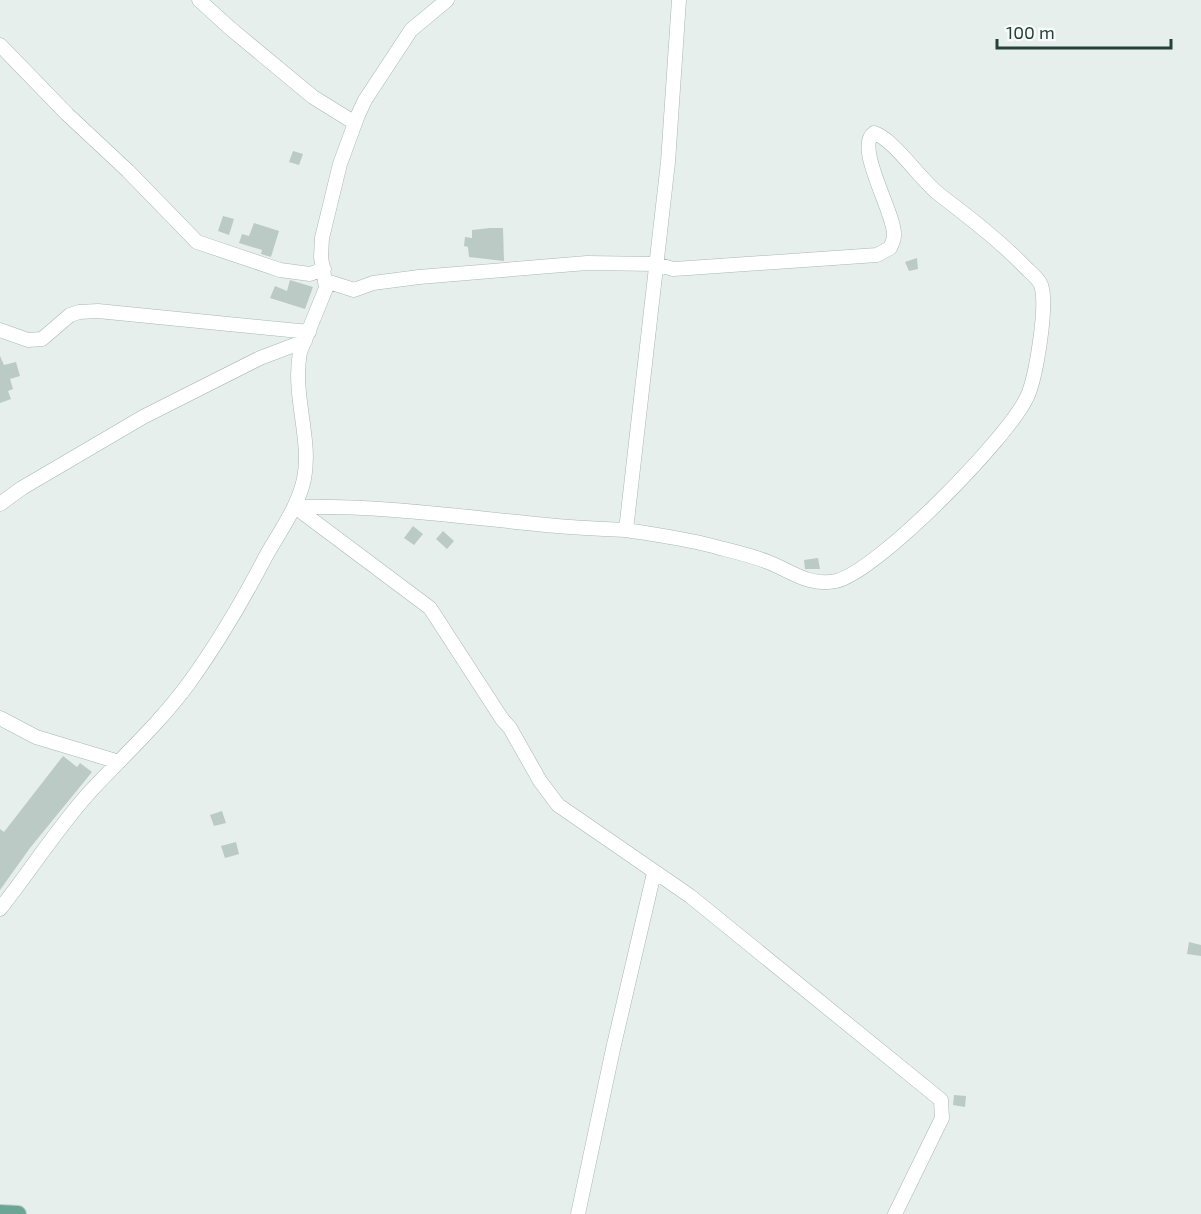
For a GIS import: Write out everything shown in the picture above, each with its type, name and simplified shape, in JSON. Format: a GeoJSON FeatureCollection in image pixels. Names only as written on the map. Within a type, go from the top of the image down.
{"type":"FeatureCollection","features":[{"type":"Feature","properties":{"kind":"main road"},"geometry":{"type":"LineString","coordinates":[[0,1213],[18,1214]]}},
{"type":"Feature","properties":{"kind":"street"},"geometry":{"type":"LineString","coordinates":[[199,0],[231,30],[313,97],[355,123]]}},
{"type":"Feature","properties":{"kind":"street"},"geometry":{"type":"LineString","coordinates":[[0,909],[89,793],[120,762],[188,684],[234,616],[295,507],[305,468],[297,377],[300,352],[324,295],[322,238],[340,164],[365,100],[411,30],[447,0]]}},
{"type":"Feature","properties":{"kind":"street"},"geometry":{"type":"LineString","coordinates":[[626,530],[668,162],[679,0]]}},
{"type":"Feature","properties":{"kind":"street"},"geometry":{"type":"LineString","coordinates":[[0,45],[197,242],[280,270],[325,275],[354,290],[373,283],[485,270],[587,263],[656,264],[673,269],[710,268],[864,257],[884,252],[890,248],[894,235],[892,221],[870,157],[868,142],[869,137],[874,133],[885,140],[937,192],[989,233],[1040,283],[1043,305],[1028,396],[1014,418],[970,470],[903,535],[862,570],[846,578],[827,583],[815,582],[768,562],[719,547],[626,530],[559,526],[453,514],[323,506],[295,507]]}},
{"type":"Feature","properties":{"kind":"street"},"geometry":{"type":"LineString","coordinates":[[0,330],[28,340],[42,339],[70,315],[78,312],[98,311],[307,337]]}},
{"type":"Feature","properties":{"kind":"street"},"geometry":{"type":"LineString","coordinates":[[0,504],[22,488],[143,417],[307,337]]}},
{"type":"Feature","properties":{"kind":"street"},"geometry":{"type":"LineString","coordinates":[[295,507],[430,608],[510,728],[540,781],[558,805],[690,896],[941,1100],[942,1118],[895,1214]]}},
{"type":"Feature","properties":{"kind":"street"},"geometry":{"type":"LineString","coordinates":[[0,718],[36,737],[120,762]]}},
{"type":"Feature","properties":{"kind":"street"},"geometry":{"type":"LineString","coordinates":[[578,1214],[654,873]]}},
{"type":"Feature","properties":{"kind":"building"},"geometry":{"type":"Polygon","coordinates":[[[293,151],[303,154],[299,165],[289,162],[293,151]]]}},
{"type":"Feature","properties":{"kind":"building"},"geometry":{"type":"Polygon","coordinates":[[[223,216],[234,219],[229,235],[218,231],[223,216]]]}},
{"type":"Feature","properties":{"kind":"building"},"geometry":{"type":"Polygon","coordinates":[[[254,223],[279,231],[271,257],[261,254],[262,250],[239,243],[242,234],[249,236],[254,223]]]}},
{"type":"Feature","properties":{"kind":"building"},"geometry":{"type":"Polygon","coordinates":[[[503,228],[504,261],[469,257],[468,247],[464,246],[465,237],[472,238],[472,230],[503,228]]]}},
{"type":"Feature","properties":{"kind":"building"},"geometry":{"type":"Polygon","coordinates":[[[917,258],[918,269],[909,271],[905,262],[917,258]]]}},
{"type":"Feature","properties":{"kind":"building"},"geometry":{"type":"Polygon","coordinates":[[[290,280],[313,287],[305,309],[270,298],[275,286],[287,291],[290,280]]]}},
{"type":"Feature","properties":{"kind":"building"},"geometry":{"type":"Polygon","coordinates":[[[0,356],[4,365],[16,362],[20,376],[10,379],[13,389],[8,391],[11,399],[0,403],[0,356]]]}},
{"type":"Feature","properties":{"kind":"building"},"geometry":{"type":"Polygon","coordinates":[[[413,526],[423,534],[414,545],[404,538],[413,526]]]}},
{"type":"Feature","properties":{"kind":"building"},"geometry":{"type":"Polygon","coordinates":[[[443,531],[454,541],[447,549],[436,539],[443,531]]]}},
{"type":"Feature","properties":{"kind":"building"},"geometry":{"type":"Polygon","coordinates":[[[818,558],[820,569],[805,569],[804,560],[818,558]]]}},
{"type":"Feature","properties":{"kind":"building"},"geometry":{"type":"Polygon","coordinates":[[[63,756],[77,767],[80,763],[92,772],[30,848],[0,890],[0,829],[4,832],[63,756]]]}},
{"type":"Feature","properties":{"kind":"building"},"geometry":{"type":"Polygon","coordinates":[[[222,811],[226,823],[214,826],[210,815],[222,811]]]}},
{"type":"Feature","properties":{"kind":"building"},"geometry":{"type":"Polygon","coordinates":[[[236,842],[239,854],[225,858],[221,846],[236,842]]]}},
{"type":"Feature","properties":{"kind":"building"},"geometry":{"type":"Polygon","coordinates":[[[1189,942],[1201,945],[1201,956],[1187,954],[1189,942]]]}},
{"type":"Feature","properties":{"kind":"building"},"geometry":{"type":"Polygon","coordinates":[[[954,1095],[966,1096],[965,1107],[953,1105],[954,1095]]]}}]}
